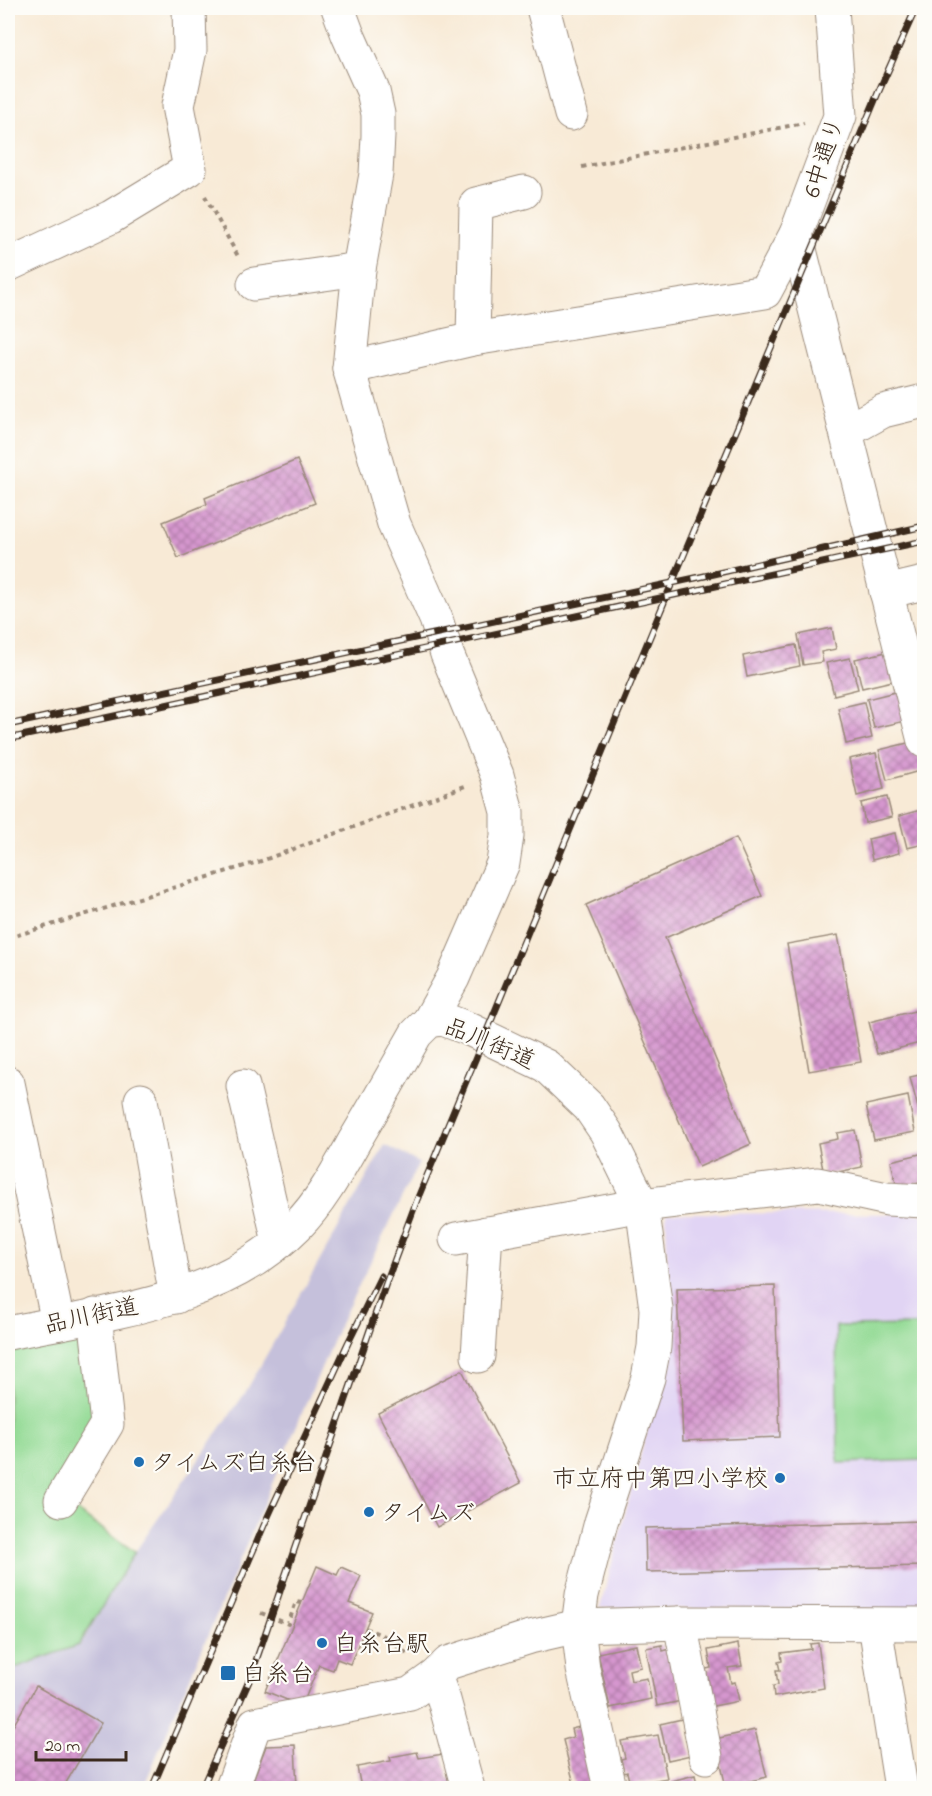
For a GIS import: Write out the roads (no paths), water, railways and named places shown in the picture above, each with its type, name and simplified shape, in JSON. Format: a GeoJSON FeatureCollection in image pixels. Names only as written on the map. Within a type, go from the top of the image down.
{"type":"FeatureCollection","features":[{"type":"Feature","properties":{"kind":"street"},"geometry":{"type":"LineString","coordinates":[[8,265],[111,217],[190,170],[177,106],[190,50],[189,8]]}},
{"type":"Feature","properties":{"kind":"street"},"geometry":{"type":"LineString","coordinates":[[339,8],[373,91],[378,114],[376,174],[359,269],[349,368],[394,524],[436,619],[447,654],[497,775],[507,812],[507,836],[503,863],[453,978],[429,1021]]}},
{"type":"Feature","properties":{"kind":"street"},"geometry":{"type":"LineString","coordinates":[[543,8],[571,114]]}},
{"type":"Feature","properties":{"kind":"street"},"geometry":{"type":"LineString","coordinates":[[809,8],[821,80],[840,116]]}},
{"type":"Feature","properties":{"kind":"street","name":"6中通り"},"geometry":{"type":"LineString","coordinates":[[473,339],[765,292],[796,234],[840,116],[832,8]]}},
{"type":"Feature","properties":{"kind":"street"},"geometry":{"type":"LineString","coordinates":[[349,368],[473,339],[476,204],[524,192]]}},
{"type":"Feature","properties":{"kind":"street"},"geometry":{"type":"LineString","coordinates":[[796,234],[924,741]]}},
{"type":"Feature","properties":{"kind":"street"},"geometry":{"type":"LineString","coordinates":[[254,284],[359,269]]}},
{"type":"Feature","properties":{"kind":"street"},"geometry":{"type":"LineString","coordinates":[[847,431],[883,411],[924,401]]}},
{"type":"Feature","properties":{"kind":"street"},"geometry":{"type":"LineString","coordinates":[[886,592],[924,583]]}},
{"type":"Feature","properties":{"kind":"street","name":"品川街道"},"geometry":{"type":"LineString","coordinates":[[8,1333],[176,1297],[214,1282],[260,1257],[308,1214],[340,1166],[416,1034],[429,1021],[443,1019],[546,1066],[589,1107],[606,1132],[642,1205],[656,1309],[654,1347],[648,1378],[601,1522],[582,1595],[578,1626],[583,1669],[610,1788]]}},
{"type":"Feature","properties":{"kind":"street"},"geometry":{"type":"LineString","coordinates":[[8,1083],[58,1323]]}},
{"type":"Feature","properties":{"kind":"street"},"geometry":{"type":"LineString","coordinates":[[243,1086],[279,1242]]}},
{"type":"Feature","properties":{"kind":"street"},"geometry":{"type":"LineString","coordinates":[[141,1100],[176,1297]]}},
{"type":"Feature","properties":{"kind":"street"},"geometry":{"type":"LineString","coordinates":[[478,1356],[471,1236],[642,1205],[818,1184],[887,1199],[924,1202]]}},
{"type":"Feature","properties":{"kind":"street"},"geometry":{"type":"LineString","coordinates":[[61,1500],[107,1424],[95,1316]]}},
{"type":"Feature","properties":{"kind":"street"},"geometry":{"type":"LineString","coordinates":[[680,1623],[706,1757]]}},
{"type":"Feature","properties":{"kind":"street"},"geometry":{"type":"LineString","coordinates":[[232,1788],[255,1724],[410,1694],[435,1676],[448,1663],[530,1637],[578,1626],[680,1623],[924,1624]]}},
{"type":"Feature","properties":{"kind":"street"},"geometry":{"type":"LineString","coordinates":[[875,1625],[901,1788]]}},
{"type":"Feature","properties":{"kind":"street"},"geometry":{"type":"LineString","coordinates":[[435,1676],[444,1700],[468,1788]]}},
{"type":"Feature","properties":{"kind":"railway"},"geometry":{"type":"LineString","coordinates":[[202,1788],[249,1681],[386,1283],[417,1200],[670,588],[916,8]]}},
{"type":"Feature","properties":{"kind":"railway"},"geometry":{"type":"LineString","coordinates":[[8,725],[714,574],[924,526]]}},
{"type":"Feature","properties":{"kind":"railway"},"geometry":{"type":"LineString","coordinates":[[8,739],[924,541]]}},
{"type":"Feature","properties":{"kind":"railway"},"geometry":{"type":"LineString","coordinates":[[152,1788],[265,1523],[381,1276]]}},
{"type":"Feature","properties":{"kind":"place","name":"タイムズ白糸台"},"geometry":{"type":"Point","coordinates":[139,1462]}},
{"type":"Feature","properties":{"kind":"place","name":"市立府中第四小学校"},"geometry":{"type":"Point","coordinates":[780,1478]}},
{"type":"Feature","properties":{"kind":"place","name":"タイムズ"},"geometry":{"type":"Point","coordinates":[369,1512]}},
{"type":"Feature","properties":{"kind":"place","name":"白糸台駅"},"geometry":{"type":"Point","coordinates":[322,1643]}},
{"type":"Feature","properties":{"kind":"place","name":"白糸台"},"geometry":{"type":"Point","coordinates":[228,1673]}}]}
